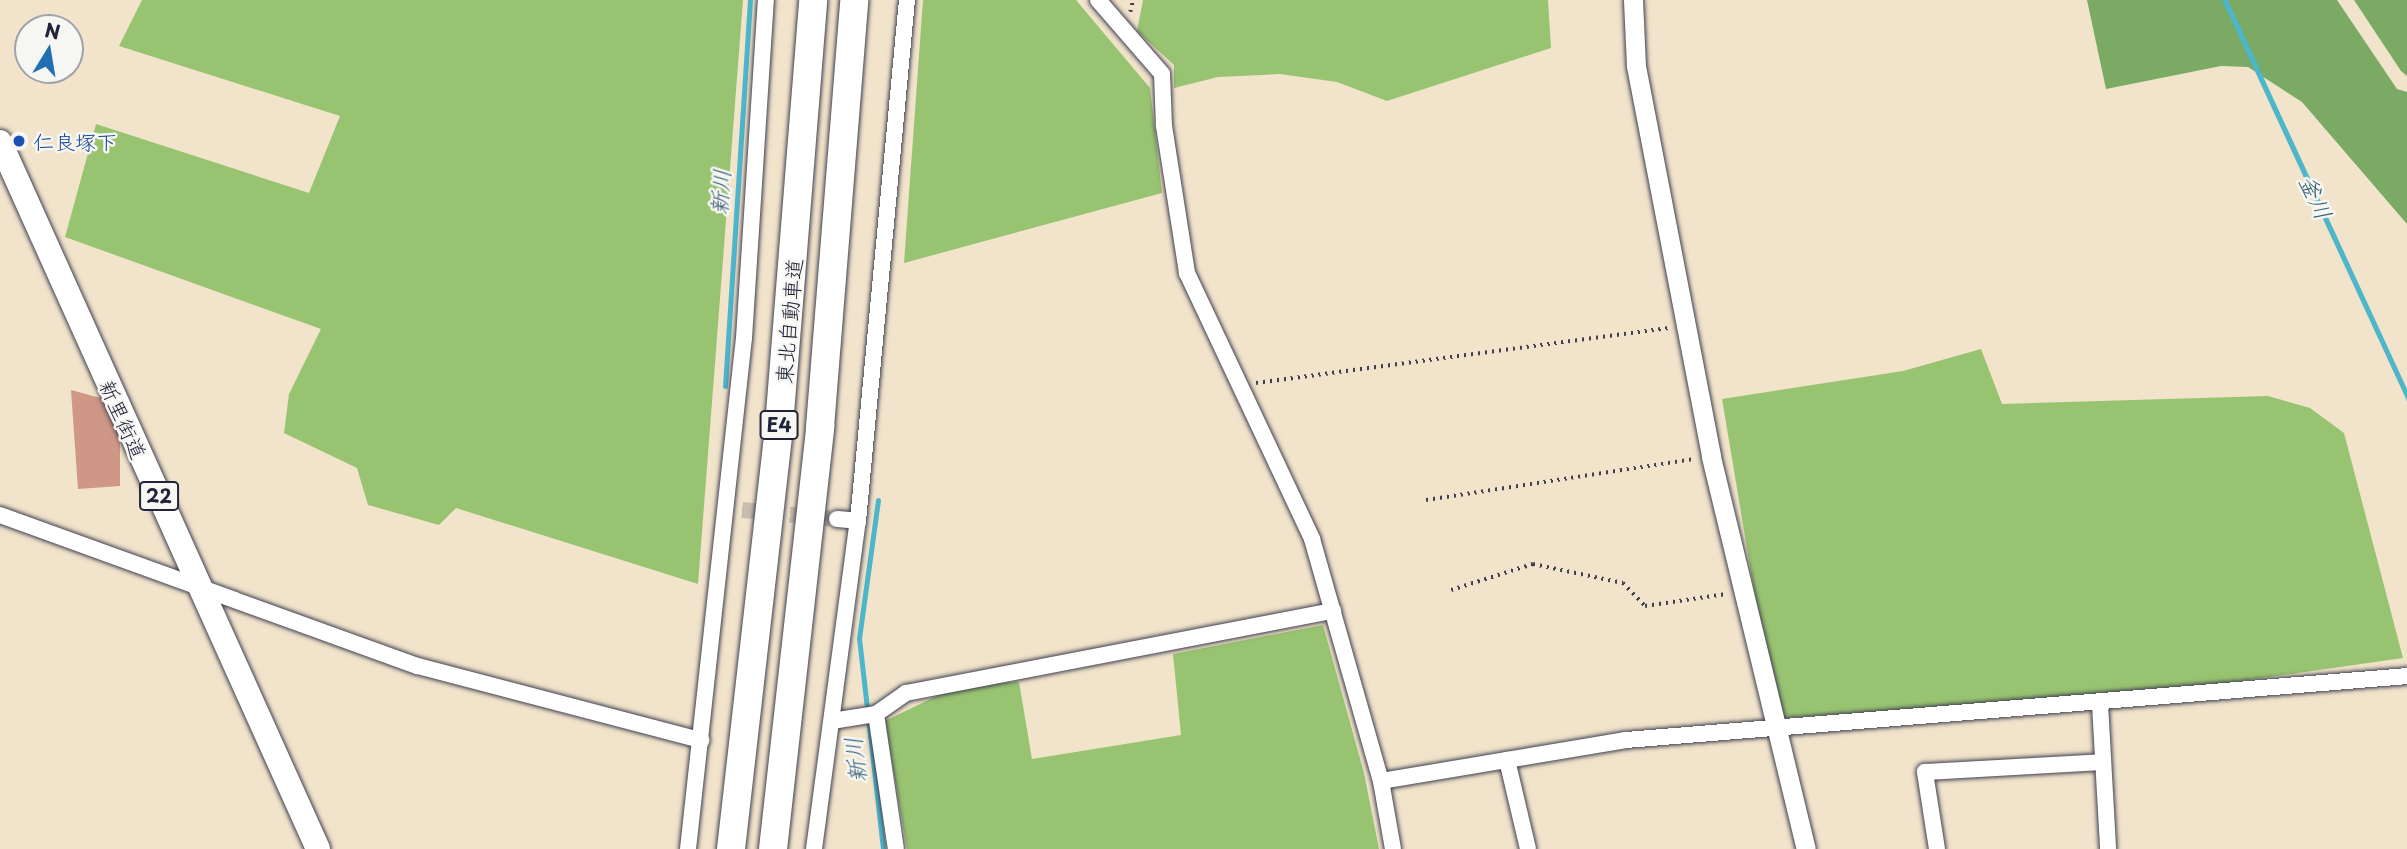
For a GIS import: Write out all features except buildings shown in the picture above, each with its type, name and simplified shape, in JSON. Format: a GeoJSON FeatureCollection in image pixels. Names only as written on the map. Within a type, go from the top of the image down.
{"type":"FeatureCollection","features":[{"type":"Feature","properties":{"kind":"highway","name":"東北自動車道"},"geometry":{"type":"LineString","coordinates":[[731,849],[779,426],[813,0]]}},
{"type":"Feature","properties":{"kind":"highway","name":"東北自動車道"},"geometry":{"type":"LineString","coordinates":[[773,849],[819,440],[854,0]]}},
{"type":"Feature","properties":{"kind":"main road","name":"新里街道"},"geometry":{"type":"LineString","coordinates":[[0,142],[318,849]]}},
{"type":"Feature","properties":{"kind":"street"},"geometry":{"type":"LineString","coordinates":[[688,849],[734,509],[766,0]]}},
{"type":"Feature","properties":{"kind":"street"},"geometry":{"type":"LineString","coordinates":[[814,849],[858,522],[907,0]]}},
{"type":"Feature","properties":{"kind":"street"},"geometry":{"type":"LineString","coordinates":[[1098,0],[1162,74],[1164,126],[1187,273],[1312,538],[1381,781],[1393,849]]}},
{"type":"Feature","properties":{"kind":"street"},"geometry":{"type":"LineString","coordinates":[[1633,0],[1636,66],[1711,457],[1805,849]]}},
{"type":"Feature","properties":{"kind":"street"},"geometry":{"type":"LineString","coordinates":[[0,515],[418,666],[701,740]]}},
{"type":"Feature","properties":{"kind":"street"},"geometry":{"type":"LineString","coordinates":[[837,519],[858,522]]}},
{"type":"Feature","properties":{"kind":"street"},"geometry":{"type":"LineString","coordinates":[[832,721],[876,714],[906,693],[1333,611]]}},
{"type":"Feature","properties":{"kind":"street"},"geometry":{"type":"LineString","coordinates":[[1381,781],[1626,740],[2100,704],[2407,676]]}},
{"type":"Feature","properties":{"kind":"street"},"geometry":{"type":"LineString","coordinates":[[2098,849],[2108,849],[2100,704]]}},
{"type":"Feature","properties":{"kind":"street"},"geometry":{"type":"LineString","coordinates":[[876,714],[896,849]]}},
{"type":"Feature","properties":{"kind":"street"},"geometry":{"type":"LineString","coordinates":[[1507,760],[1528,849]]}},
{"type":"Feature","properties":{"kind":"street"},"geometry":{"type":"LineString","coordinates":[[1937,849],[1925,772],[2103,762]]}},
{"type":"Feature","properties":{"kind":"path"},"geometry":{"type":"LineString","coordinates":[[1240,386],[1686,326]]}},
{"type":"Feature","properties":{"kind":"path"},"geometry":{"type":"LineString","coordinates":[[1426,500],[1711,457]]}},
{"type":"Feature","properties":{"kind":"path"},"geometry":{"type":"LineString","coordinates":[[1451,590],[1533,564],[1623,583],[1645,606],[1742,592]]}},
{"type":"Feature","properties":{"kind":"green space"},"geometry":{"type":"Polygon","coordinates":[[[142,0],[743,0],[698,584],[456,508],[439,525],[368,505],[357,468],[284,433],[289,394],[321,329],[65,237],[96,124],[309,193],[340,116],[119,46],[142,0]]]}},
{"type":"Feature","properties":{"kind":"green space"},"geometry":{"type":"Polygon","coordinates":[[[923,0],[1076,0],[1150,88],[1162,193],[904,263],[923,0]]]}},
{"type":"Feature","properties":{"kind":"green space"},"geometry":{"type":"Polygon","coordinates":[[[1143,0],[1548,0],[1551,48],[1387,101],[1337,82],[1280,74],[1218,77],[1174,88],[1174,65],[1137,31],[1143,0]]]}},
{"type":"Feature","properties":{"kind":"green space"},"geometry":{"type":"Polygon","coordinates":[[[2087,0],[2337,0],[2397,89],[2407,92],[2407,224],[2302,102],[2248,67],[2221,66],[2106,89],[2087,0]]]}},
{"type":"Feature","properties":{"kind":"green space"},"geometry":{"type":"Polygon","coordinates":[[[2354,0],[2407,0],[2407,76],[2401,71],[2354,0]]]}},
{"type":"Feature","properties":{"kind":"green space"},"geometry":{"type":"Polygon","coordinates":[[[1981,349],[2002,404],[2268,396],[2310,408],[2344,433],[2403,658],[2164,692],[1784,718],[1755,596],[1722,399],[1903,371],[1981,349]]]}},
{"type":"Feature","properties":{"kind":"green space"},"geometry":{"type":"Polygon","coordinates":[[[1323,625],[1364,773],[1379,849],[907,849],[885,721],[959,685],[1019,682],[1032,759],[1181,735],[1173,654],[1323,625]]]}},
{"type":"Feature","properties":{"kind":"water","name":"釜川"},"geometry":{"type":"Polygon","coordinates":[[[2222,0],[2228,0],[2407,389],[2407,401],[2222,0]]]}},
{"type":"Feature","properties":{"kind":"waterway","name":"新川"},"geometry":{"type":"LineString","coordinates":[[725,386],[750,0]]}},
{"type":"Feature","properties":{"kind":"waterway","name":"新川"},"geometry":{"type":"LineString","coordinates":[[878,500],[859,638],[883,849]]}},
{"type":"Feature","properties":{"kind":"tunnel"},"geometry":{"type":"LineString","coordinates":[[742,510],[837,519]]}},
{"type":"Feature","properties":{"kind":"place","name":"仁良塚下"},"geometry":{"type":"Point","coordinates":[19,141]}}]}
